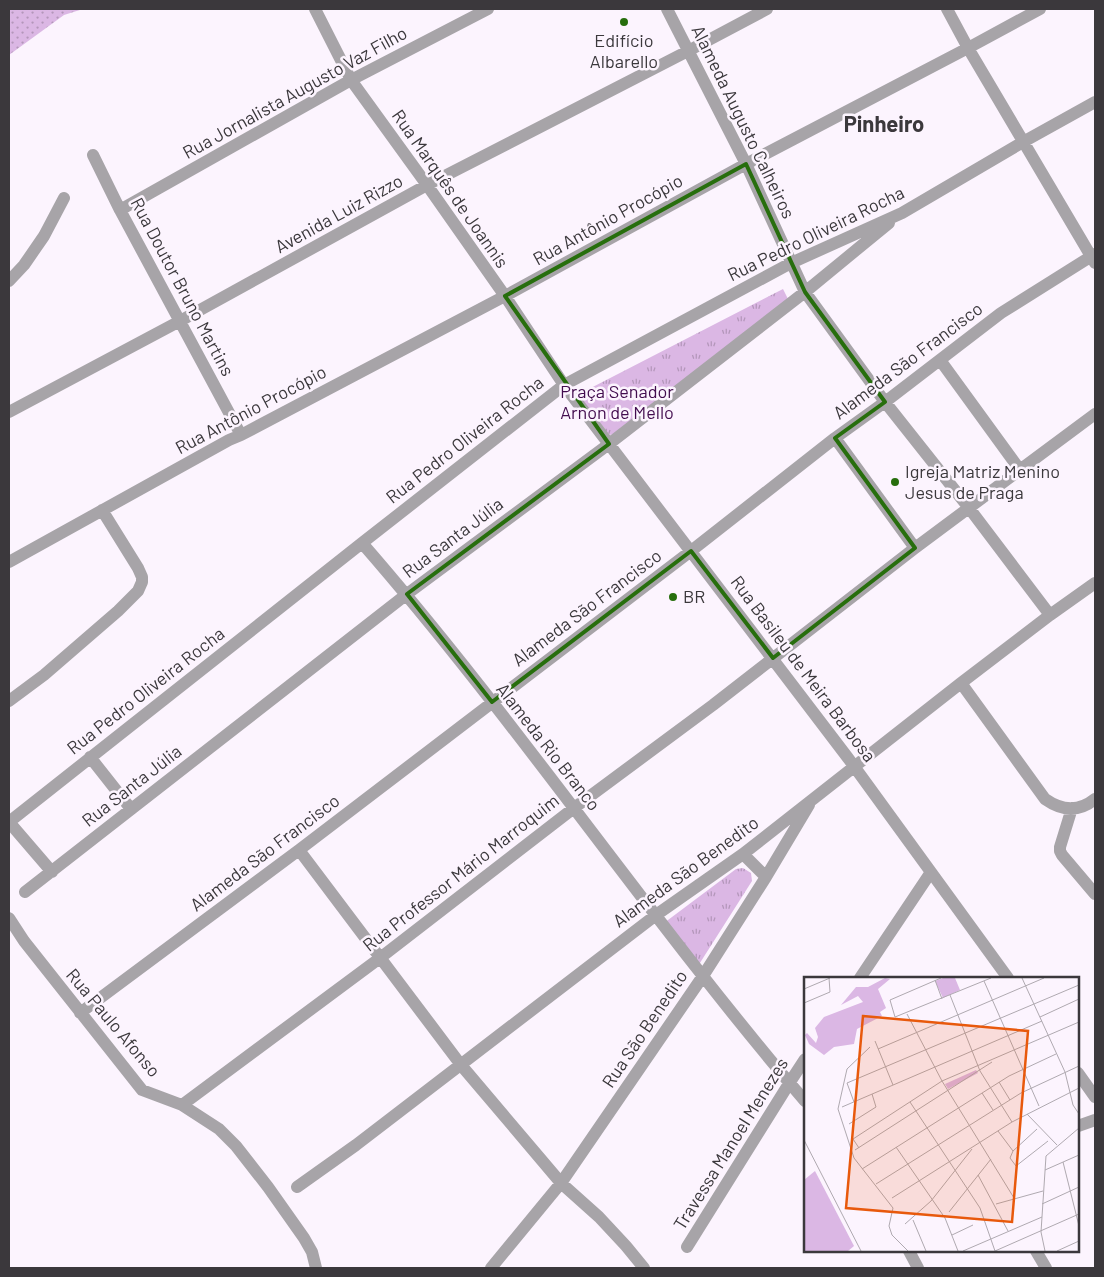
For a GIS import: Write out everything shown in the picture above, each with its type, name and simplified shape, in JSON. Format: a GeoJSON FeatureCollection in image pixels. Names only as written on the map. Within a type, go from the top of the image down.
{"type":"FeatureCollection","features":[{"type":"Feature","properties":{"kind":"street","name":"Rua Marquês de Joannis"},"geometry":{"type":"LineString","coordinates":[[315,9],[351,80],[505,296],[564,385]]}},
{"type":"Feature","properties":{"kind":"street","name":"Rua Jornalista Augusto Vaz Filho"},"geometry":{"type":"LineString","coordinates":[[120,210],[351,80],[488,9]]}},
{"type":"Feature","properties":{"kind":"street","name":"Alameda Augusto Calheiros"},"geometry":{"type":"LineString","coordinates":[[667,9],[746,164],[805,292],[885,402],[1050,615]]}},
{"type":"Feature","properties":{"kind":"street","name":"Avenida Luiz Rizzo"},"geometry":{"type":"LineString","coordinates":[[9,412],[180,321],[427,185],[767,9]]}},
{"type":"Feature","properties":{"kind":"street"},"geometry":{"type":"LineString","coordinates":[[947,9],[1023,142],[1094,258]]}},
{"type":"Feature","properties":{"kind":"street","name":"Rua Antônio Procópio"},"geometry":{"type":"LineString","coordinates":[[9,562],[230,440],[505,296],[746,164],[1040,9]]}},
{"type":"Feature","properties":{"kind":"street","name":"Rua Pedro Oliveira Rocha"},"geometry":{"type":"LineString","coordinates":[[9,822],[564,385],[791,263],[902,213],[1095,102]]}},
{"type":"Feature","properties":{"kind":"street","name":"Rua Doutor Bruno Martins"},"geometry":{"type":"LineString","coordinates":[[93,155],[120,210],[241,435]]}},
{"type":"Feature","properties":{"kind":"street"},"geometry":{"type":"LineString","coordinates":[[9,281],[24,265],[44,236],[64,198]]}},
{"type":"Feature","properties":{"kind":"street","name":"Rua Santa Júlia"},"geometry":{"type":"LineString","coordinates":[[26,892],[407,594],[609,444],[805,292],[902,213]]}},
{"type":"Feature","properties":{"kind":"street","name":"Alameda São Francisco"},"geometry":{"type":"LineString","coordinates":[[80,1013],[299,850],[1001,312],[1094,258]]}},
{"type":"Feature","properties":{"kind":"street"},"geometry":{"type":"LineString","coordinates":[[940,360],[1020,470]]}},
{"type":"Feature","properties":{"kind":"street","name":"Rua Basileu de Meira Barbosa"},"geometry":{"type":"LineString","coordinates":[[564,385],[854,766],[1007,977]]}},
{"type":"Feature","properties":{"kind":"street","name":"Rua Professor Mário Marroquim"},"geometry":{"type":"LineString","coordinates":[[182,1105],[380,958],[574,808],[713,705],[916,548],[1095,414]]}},
{"type":"Feature","properties":{"kind":"street"},"geometry":{"type":"LineString","coordinates":[[835,438],[916,548]]}},
{"type":"Feature","properties":{"kind":"street"},"geometry":{"type":"LineString","coordinates":[[9,701],[44,675],[118,611],[138,591],[142,582],[142,576],[102,510]]}},
{"type":"Feature","properties":{"kind":"street","name":"Alameda Rio Branco"},"geometry":{"type":"LineString","coordinates":[[362,543],[407,594],[703,976],[804,1100]]}},
{"type":"Feature","properties":{"kind":"street","name":"Alameda São Benedito"},"geometry":{"type":"LineString","coordinates":[[297,1187],[356,1146],[656,915],[743,854],[961,683],[1050,615],[1095,584]]}},
{"type":"Feature","properties":{"kind":"street"},"geometry":{"type":"LineString","coordinates":[[961,683],[1045,799],[1060,808],[1072,808],[1089,804],[1095,799]]}},
{"type":"Feature","properties":{"kind":"street"},"geometry":{"type":"LineString","coordinates":[[90,757],[131,809]]}},
{"type":"Feature","properties":{"kind":"street","name":"Rua São Benedito"},"geometry":{"type":"LineString","coordinates":[[491,1268],[561,1183],[703,976],[814,798]]}},
{"type":"Feature","properties":{"kind":"street"},"geometry":{"type":"LineString","coordinates":[[1072,808],[1060,852],[1095,894]]}},
{"type":"Feature","properties":{"kind":"street"},"geometry":{"type":"LineString","coordinates":[[9,822],[52,872]]}},
{"type":"Feature","properties":{"kind":"street"},"geometry":{"type":"LineString","coordinates":[[299,850],[461,1065],[561,1183],[599,1217],[644,1268]]}},
{"type":"Feature","properties":{"kind":"street"},"geometry":{"type":"LineString","coordinates":[[743,854],[766,877]]}},
{"type":"Feature","properties":{"kind":"street"},"geometry":{"type":"LineString","coordinates":[[861,977],[931,872]]}},
{"type":"Feature","properties":{"kind":"street","name":"Rua Paulo Afonso"},"geometry":{"type":"LineString","coordinates":[[9,918],[24,942],[142,1090],[182,1105],[219,1129],[236,1146],[304,1238],[312,1252],[316,1268]]}},
{"type":"Feature","properties":{"kind":"street","name":"Travessa Manoel Menezes"},"geometry":{"type":"LineString","coordinates":[[687,1247],[804,1061]]}},
{"type":"Feature","properties":{"kind":"street"},"geometry":{"type":"LineString","coordinates":[[1079,1074],[1095,1097]]}},
{"type":"Feature","properties":{"kind":"street"},"geometry":{"type":"LineString","coordinates":[[1079,1126],[1095,1120]]}},
{"type":"Feature","properties":{"kind":"street"},"geometry":{"type":"LineString","coordinates":[[910,1252],[918,1268]]}},
{"type":"Feature","properties":{"kind":"street"},"geometry":{"type":"LineString","coordinates":[[1037,1252],[1046,1268]]}},
{"type":"Feature","properties":{"kind":"highlighted area"},"geometry":{"type":"Polygon","coordinates":[[[746,164],[805,292],[885,402],[835,438],[915,548],[773,658],[691,551],[492,702],[407,594],[609,444],[505,296],[746,164]]]}},
{"type":"Feature","properties":{"kind":"green space"},"geometry":{"type":"Polygon","coordinates":[[[9,9],[83,9],[64,15],[9,55],[9,9]]]}},
{"type":"Feature","properties":{"kind":"green space","name":"Praça Senador Arnon de Mello"},"geometry":{"type":"Polygon","coordinates":[[[783,289],[792,307],[617,434],[609,435],[581,399],[583,392],[783,289]]]}},
{"type":"Feature","properties":{"kind":"green space"},"geometry":{"type":"Polygon","coordinates":[[[743,868],[751,873],[752,881],[698,966],[660,926],[736,869],[743,868]]]}},
{"type":"Feature","properties":{"kind":"place","name":"Edifício Albarello"},"geometry":{"type":"Point","coordinates":[624,22]}},
{"type":"Feature","properties":{"kind":"place","name":"Igreja Matriz Menino Jesus de Praga"},"geometry":{"type":"Point","coordinates":[895,482]}},
{"type":"Feature","properties":{"kind":"place","name":"BR"},"geometry":{"type":"Point","coordinates":[673,597]}},
{"type":"Feature","properties":{"kind":"district","name":"Pinheiro"},"geometry":{"type":"Point","coordinates":[884,124]}}]}
